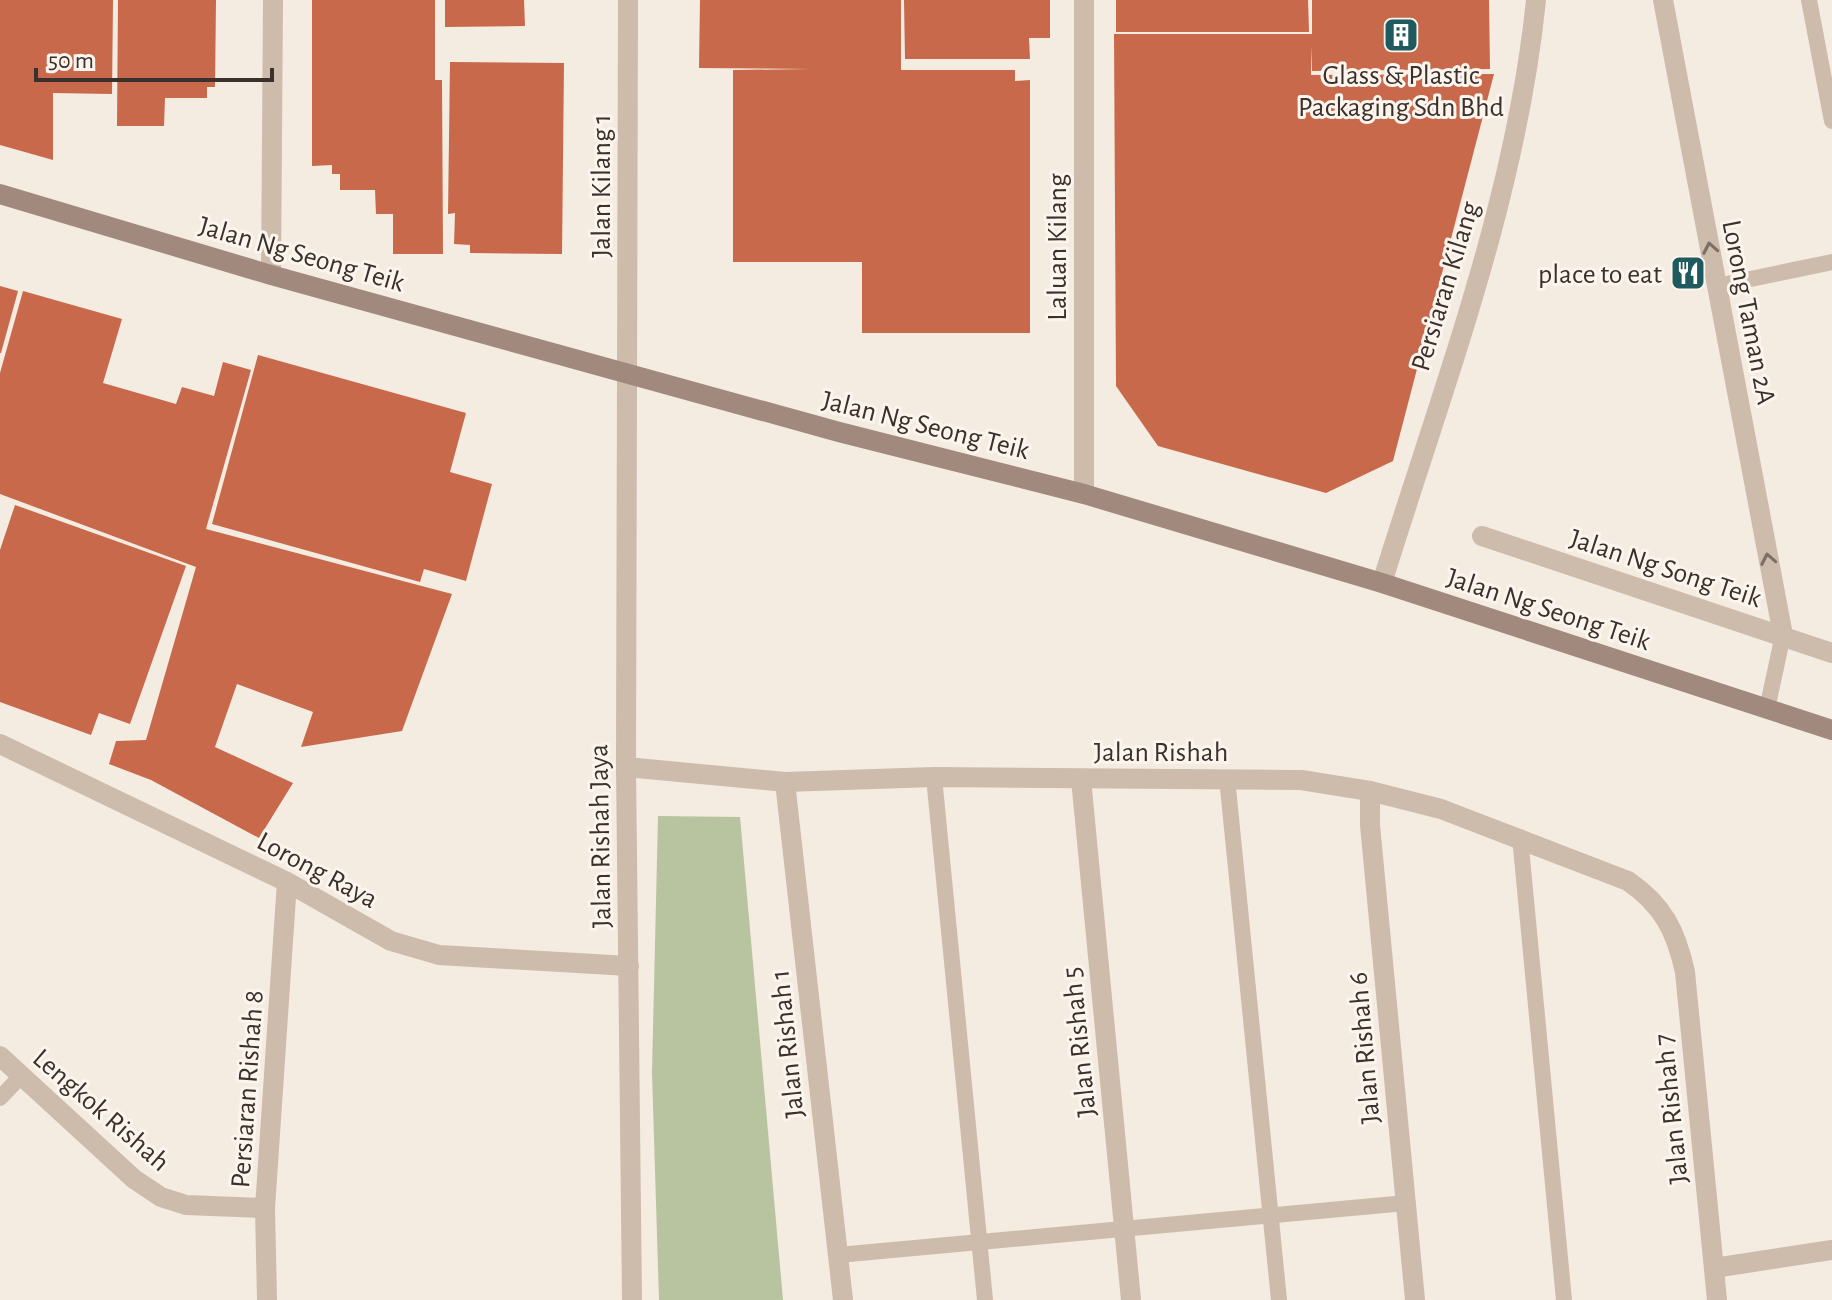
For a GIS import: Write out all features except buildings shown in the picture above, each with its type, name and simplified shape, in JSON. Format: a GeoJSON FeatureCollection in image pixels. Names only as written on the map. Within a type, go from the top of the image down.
{"type":"FeatureCollection","features":[{"type":"Feature","properties":{"kind":"main road","name":"Jalan Ng Seong Teik"},"geometry":{"type":"LineString","coordinates":[[0,194],[271,275],[629,371],[839,432],[1084,494],[1382,583],[1832,730]]}},
{"type":"Feature","properties":{"kind":"street"},"geometry":{"type":"LineString","coordinates":[[271,275],[273,0]]}},
{"type":"Feature","properties":{"kind":"street","name":"Jalan Kilang 1"},"geometry":{"type":"LineString","coordinates":[[628,0],[629,371]]}},
{"type":"Feature","properties":{"kind":"street","name":"Laluan Kilang"},"geometry":{"type":"LineString","coordinates":[[1084,0],[1084,494]]}},
{"type":"Feature","properties":{"kind":"street","name":"Persiaran Kilang"},"geometry":{"type":"LineString","coordinates":[[1382,583],[1498,208],[1520,123],[1536,0]]}},
{"type":"Feature","properties":{"kind":"street","name":"Lorong Taman 2A"},"geometry":{"type":"LineString","coordinates":[[1663,0],[1783,635]]}},
{"type":"Feature","properties":{"kind":"street","name":"Jalan Rishah Jaya"},"geometry":{"type":"LineString","coordinates":[[629,371],[626,767],[632,1300]]}},
{"type":"Feature","properties":{"kind":"street","name":"Jalan Ng Song Teik"},"geometry":{"type":"LineString","coordinates":[[1482,536],[1832,653]]}},
{"type":"Feature","properties":{"kind":"street","name":"Lorong Raya"},"geometry":{"type":"LineString","coordinates":[[0,744],[287,882],[391,941],[439,955],[629,966]]}},
{"type":"Feature","properties":{"kind":"street","name":"Jalan Rishah"},"geometry":{"type":"LineString","coordinates":[[626,767],[785,782],[934,777],[1301,780],[1370,791],[1441,809],[1520,837],[1628,881],[1649,895],[1666,915]]}},
{"type":"Feature","properties":{"kind":"street","name":"Jalan Rishah 5"},"geometry":{"type":"LineString","coordinates":[[1081,779],[1131,1300]]}},
{"type":"Feature","properties":{"kind":"street","name":"Jalan Rishah 1"},"geometry":{"type":"LineString","coordinates":[[785,782],[843,1300]]}},
{"type":"Feature","properties":{"kind":"street","name":"Jalan Rishah 6"},"geometry":{"type":"LineString","coordinates":[[1370,791],[1370,825],[1415,1300]]}},
{"type":"Feature","properties":{"kind":"street","name":"Persiaran Rishah 8"},"geometry":{"type":"LineString","coordinates":[[267,1300],[265,1208],[287,882]]}},
{"type":"Feature","properties":{"kind":"street","name":"Jalan Rishah 7"},"geometry":{"type":"LineString","coordinates":[[1666,915],[1678,940],[1685,972],[1717,1300]]}},
{"type":"Feature","properties":{"kind":"street","name":"Lengkok Rishah"},"geometry":{"type":"LineString","coordinates":[[0,1056],[134,1179],[161,1197],[186,1205],[265,1208]]}},
{"type":"Feature","properties":{"kind":"street"},"geometry":{"type":"LineString","coordinates":[[1714,1268],[1832,1250]]}},
{"type":"Feature","properties":{"kind":"lane"},"geometry":{"type":"LineString","coordinates":[[1809,0],[1832,121]]}},
{"type":"Feature","properties":{"kind":"lane"},"geometry":{"type":"LineString","coordinates":[[1717,286],[1832,262]]}},
{"type":"Feature","properties":{"kind":"lane"},"geometry":{"type":"LineString","coordinates":[[1767,709],[1783,635]]}},
{"type":"Feature","properties":{"kind":"lane"},"geometry":{"type":"LineString","coordinates":[[934,777],[985,1300]]}},
{"type":"Feature","properties":{"kind":"lane"},"geometry":{"type":"LineString","coordinates":[[1227,778],[1279,1300]]}},
{"type":"Feature","properties":{"kind":"lane"},"geometry":{"type":"LineString","coordinates":[[1520,837],[1564,1300]]}},
{"type":"Feature","properties":{"kind":"lane"},"geometry":{"type":"LineString","coordinates":[[0,1098],[22,1075]]}},
{"type":"Feature","properties":{"kind":"lane"},"geometry":{"type":"LineString","coordinates":[[838,1255],[1406,1203]]}},
{"type":"Feature","properties":{"kind":"green space"},"geometry":{"type":"Polygon","coordinates":[[[658,816],[740,817],[783,1300],[659,1300],[652,1072],[658,816]]]}},
{"type":"Feature","properties":{"kind":"place","name":"Glass & Plastic Packaging Sdn Bhd"},"geometry":{"type":"Point","coordinates":[1401,35]}},
{"type":"Feature","properties":{"kind":"place","name":"place to eat"},"geometry":{"type":"Point","coordinates":[1688,273]}}]}
